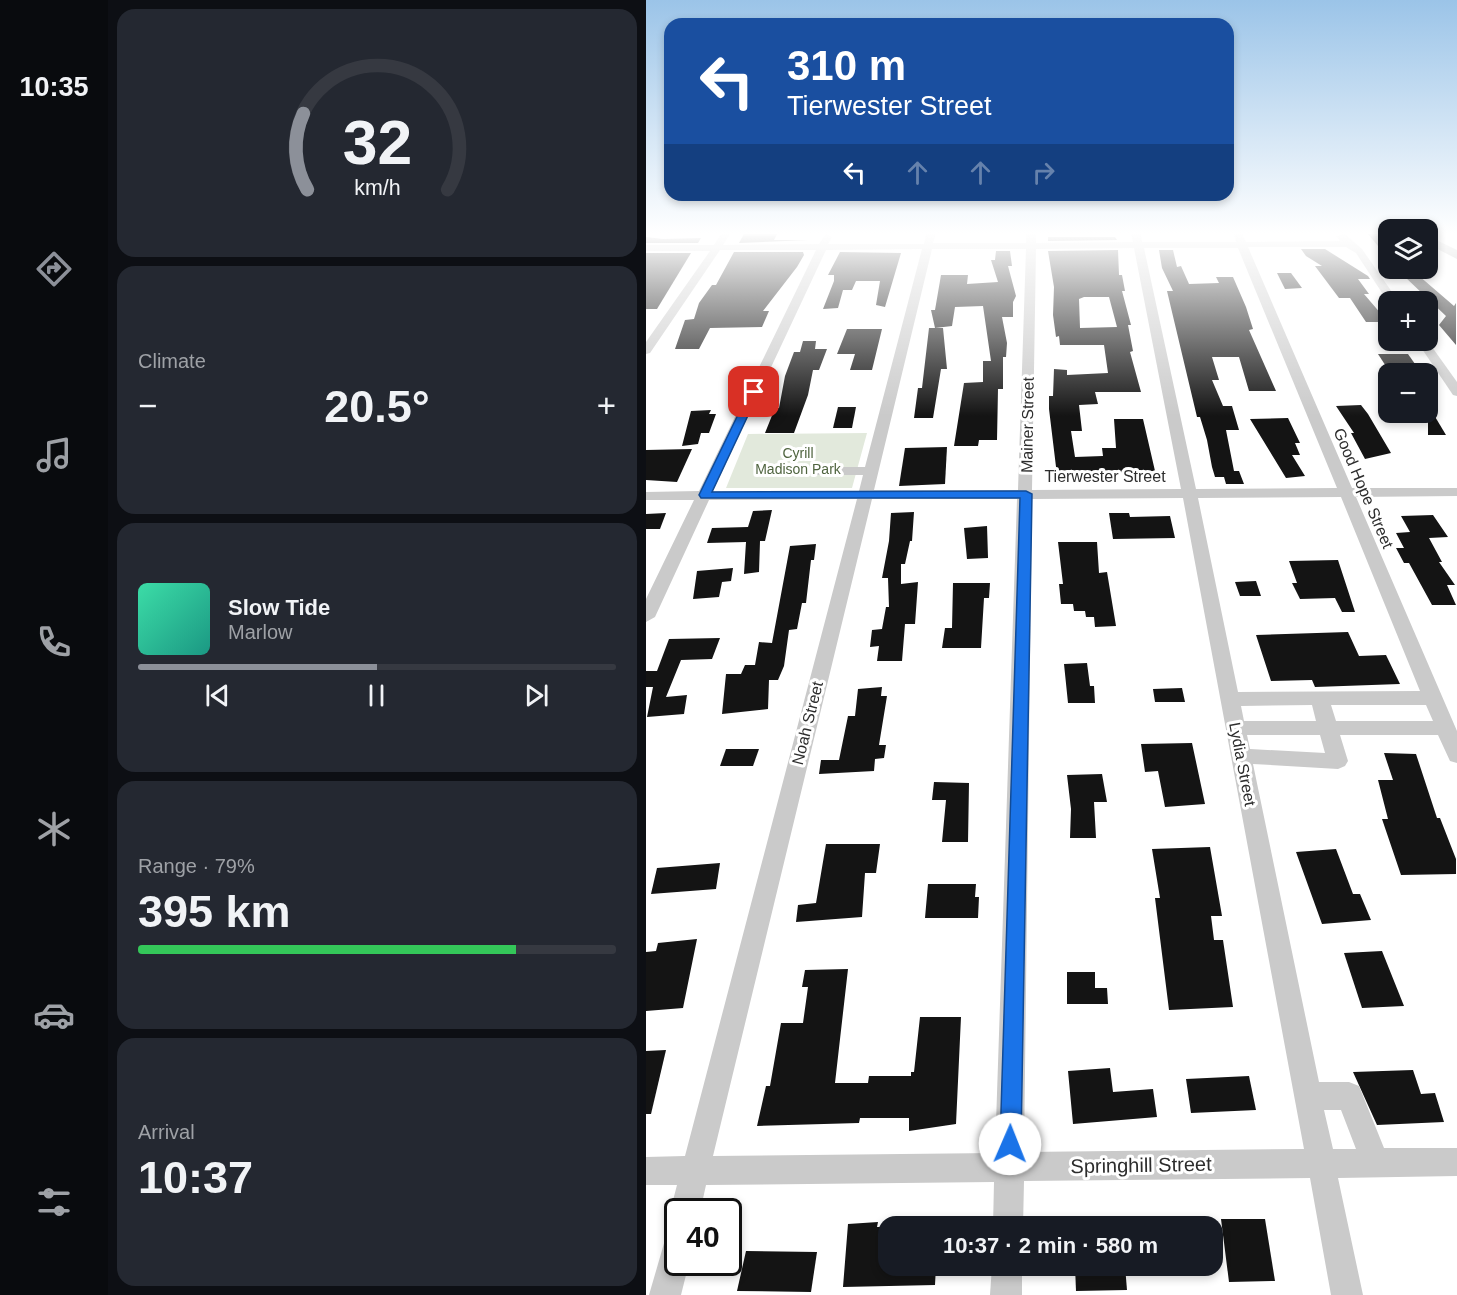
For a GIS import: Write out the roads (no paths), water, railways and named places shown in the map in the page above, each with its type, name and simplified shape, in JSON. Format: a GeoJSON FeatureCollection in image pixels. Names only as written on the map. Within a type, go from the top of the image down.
{"type":"FeatureCollection","features":[{"type":"Feature","properties":{"kind":"street"},"geometry":{"type":"LineString","coordinates":[[646,350],[684,294]]}},
{"type":"Feature","properties":{"kind":"street"},"geometry":{"type":"LineString","coordinates":[[646,617],[800,294]]}},
{"type":"Feature","properties":{"kind":"street","name":"Noah Street"},"geometry":{"type":"LineString","coordinates":[[688,1198],[916,294]]}},
{"type":"Feature","properties":{"kind":"street","name":"Mainer Street"},"geometry":{"type":"LineString","coordinates":[[1008,1216],[1030,294]]}},
{"type":"Feature","properties":{"kind":"street","name":"Lydia Street"},"geometry":{"type":"LineString","coordinates":[[1148,294],[1231,699],[1347,1295]]}},
{"type":"Feature","properties":{"kind":"street","name":"Good Hope Street"},"geometry":{"type":"LineString","coordinates":[[1263,294],[1456,756]]}},
{"type":"Feature","properties":{"kind":"street"},"geometry":{"type":"LineString","coordinates":[[1428,351],[1456,392]]}},
{"type":"Feature","properties":{"kind":"street"},"geometry":{"type":"LineString","coordinates":[[806,471],[871,471]]}},
{"type":"Feature","properties":{"kind":"street","name":"Tierwester Street"},"geometry":{"type":"LineString","coordinates":[[646,496],[1456,492]]}},
{"type":"Feature","properties":{"kind":"street"},"geometry":{"type":"LineString","coordinates":[[1242,756],[1338,761],[1320,698]]}},
{"type":"Feature","properties":{"kind":"street"},"geometry":{"type":"LineString","coordinates":[[1231,699],[1433,698]]}},
{"type":"Feature","properties":{"kind":"street"},"geometry":{"type":"LineString","coordinates":[[1236,728],[1445,728]]}},
{"type":"Feature","properties":{"kind":"street"},"geometry":{"type":"LineString","coordinates":[[1308,1096],[1350,1096],[1376,1163]]}},
{"type":"Feature","properties":{"kind":"street","name":"Springhill Street"},"geometry":{"type":"LineString","coordinates":[[646,1171],[1456,1162]]}},
{"type":"Feature","properties":{"kind":"street"},"geometry":{"type":"LineString","coordinates":[[665,1295],[670,1276]]}},
{"type":"Feature","properties":{"kind":"street"},"geometry":{"type":"LineString","coordinates":[[1006,1295],[1007,1276]]}},
{"type":"Feature","properties":{"kind":"park label","name":"Cyrill Madison Park"},"geometry":{"type":"Point","coordinates":[798,462]}}]}
